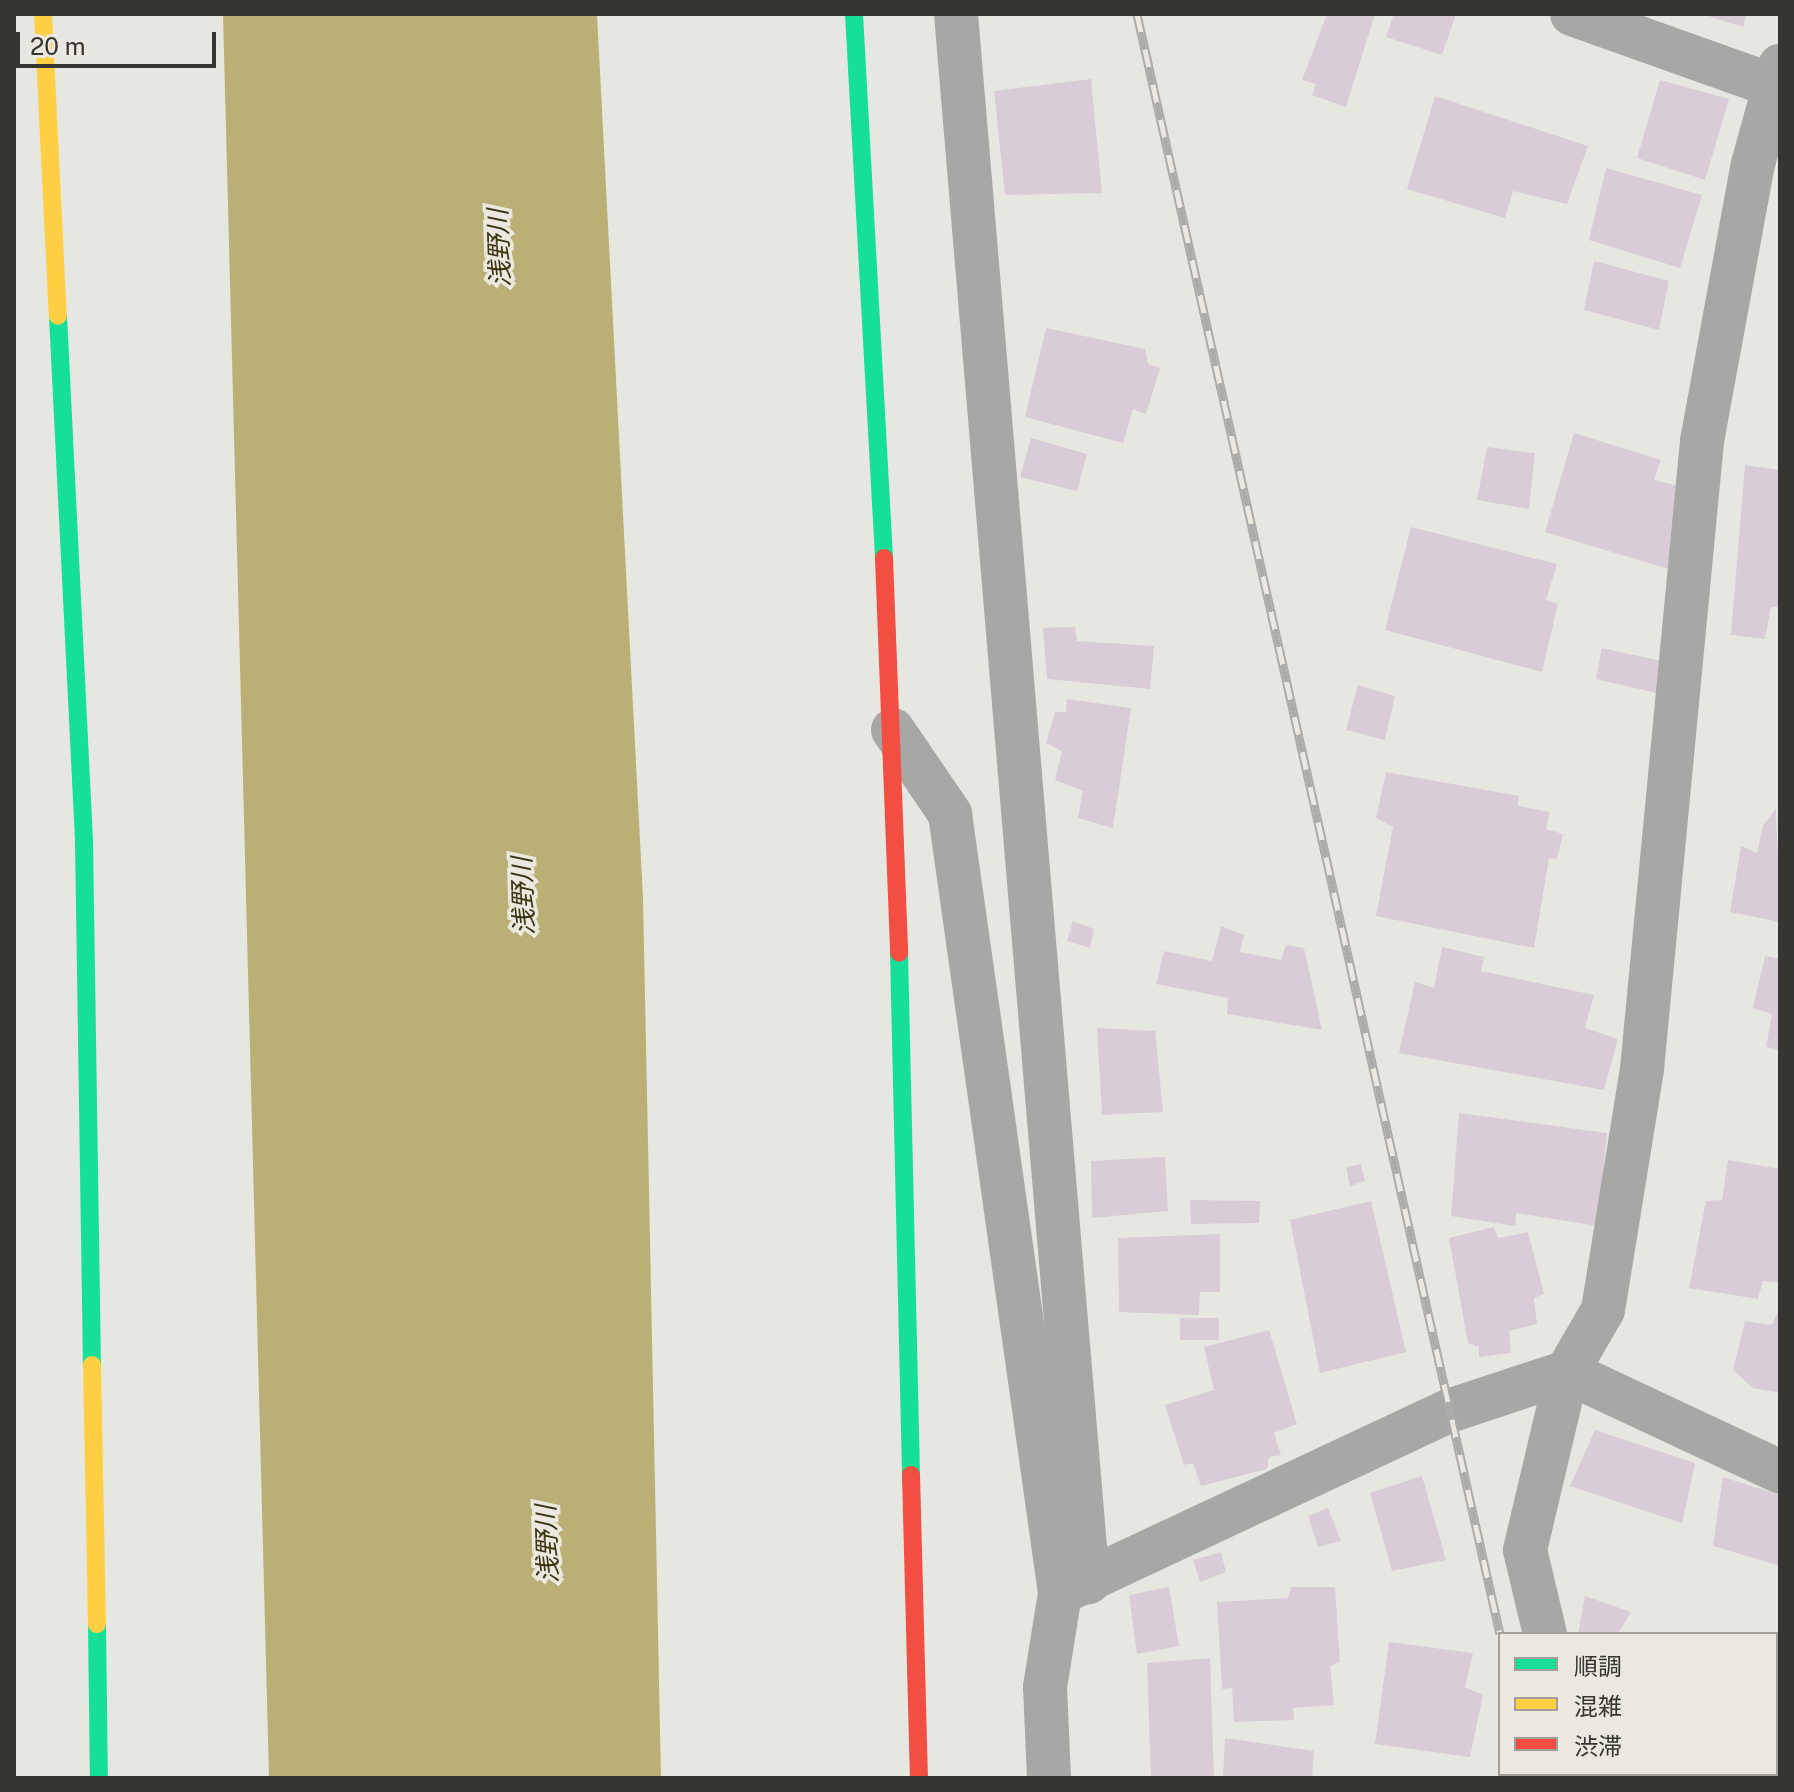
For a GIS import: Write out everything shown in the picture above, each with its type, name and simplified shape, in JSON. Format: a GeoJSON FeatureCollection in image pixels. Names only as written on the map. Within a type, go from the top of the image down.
{"type":"FeatureCollection","features":[{"type":"Feature","properties":{"kind":"street"},"geometry":{"type":"LineString","coordinates":[[43,14],[84,841],[99,1778]]}},
{"type":"Feature","properties":{"kind":"street"},"geometry":{"type":"LineString","coordinates":[[854,14],[893,730],[919,1778]]}},
{"type":"Feature","properties":{"kind":"street"},"geometry":{"type":"LineString","coordinates":[[956,14],[1074,1587],[1045,1687],[1049,1778]]}},
{"type":"Feature","properties":{"kind":"street"},"geometry":{"type":"LineString","coordinates":[[1545,1632],[1525,1550],[1567,1372],[1603,1310],[1642,1069],[1702,441],[1766,172],[1777,76],[1572,14]]}},
{"type":"Feature","properties":{"kind":"street"},"geometry":{"type":"LineString","coordinates":[[893,730],[950,814],[1074,1587]]}},
{"type":"Feature","properties":{"kind":"street"},"geometry":{"type":"LineString","coordinates":[[1074,1587],[1449,1411],[1567,1372],[1780,1472]]}},
{"type":"Feature","properties":{"kind":"water","name":"浅野川"},"geometry":{"type":"Polygon","coordinates":[[[223,14],[597,14],[643,898],[661,1778],[269,1778],[223,14]]]}},
{"type":"Feature","properties":{"kind":"building"},"geometry":{"type":"Polygon","coordinates":[[[1327,14],[1375,14],[1346,107],[1312,95],[1316,84],[1302,80],[1327,14]]]}},
{"type":"Feature","properties":{"kind":"building"},"geometry":{"type":"Polygon","coordinates":[[[1394,14],[1456,14],[1442,55],[1386,37],[1394,14]]]}},
{"type":"Feature","properties":{"kind":"building"},"geometry":{"type":"Polygon","coordinates":[[[1702,14],[1747,14],[1743,27],[1702,14]]]}},
{"type":"Feature","properties":{"kind":"building"},"geometry":{"type":"Polygon","coordinates":[[[1091,79],[1102,193],[1005,195],[994,91],[1091,79]]]}},
{"type":"Feature","properties":{"kind":"building"},"geometry":{"type":"Polygon","coordinates":[[[1660,80],[1729,99],[1705,180],[1637,158],[1660,80]]]}},
{"type":"Feature","properties":{"kind":"building"},"geometry":{"type":"Polygon","coordinates":[[[1435,96],[1588,146],[1567,204],[1513,191],[1505,218],[1407,189],[1435,96]]]}},
{"type":"Feature","properties":{"kind":"building"},"geometry":{"type":"Polygon","coordinates":[[[1606,168],[1702,195],[1680,268],[1589,240],[1606,168]]]}},
{"type":"Feature","properties":{"kind":"building"},"geometry":{"type":"Polygon","coordinates":[[[1594,261],[1669,281],[1659,330],[1584,310],[1594,261]]]}},
{"type":"Feature","properties":{"kind":"building"},"geometry":{"type":"Polygon","coordinates":[[[1046,328],[1145,349],[1148,364],[1160,368],[1146,414],[1133,409],[1123,443],[1025,417],[1046,328]]]}},
{"type":"Feature","properties":{"kind":"building"},"geometry":{"type":"Polygon","coordinates":[[[1574,433],[1661,460],[1654,480],[1687,488],[1672,570],[1545,532],[1574,433]]]}},
{"type":"Feature","properties":{"kind":"building"},"geometry":{"type":"Polygon","coordinates":[[[1031,438],[1087,454],[1077,491],[1020,477],[1031,438]]]}},
{"type":"Feature","properties":{"kind":"building"},"geometry":{"type":"Polygon","coordinates":[[[1487,447],[1535,453],[1529,509],[1477,500],[1487,447]]]}},
{"type":"Feature","properties":{"kind":"building"},"geometry":{"type":"Polygon","coordinates":[[[1745,465],[1780,470],[1780,607],[1771,607],[1765,639],[1731,635],[1745,465]]]}},
{"type":"Feature","properties":{"kind":"building"},"geometry":{"type":"Polygon","coordinates":[[[1411,527],[1557,564],[1546,600],[1558,604],[1542,672],[1385,630],[1411,527]]]}},
{"type":"Feature","properties":{"kind":"building"},"geometry":{"type":"Polygon","coordinates":[[[1075,627],[1077,641],[1154,646],[1150,689],[1047,679],[1043,628],[1075,627]]]}},
{"type":"Feature","properties":{"kind":"building"},"geometry":{"type":"Polygon","coordinates":[[[1602,648],[1666,662],[1657,693],[1596,679],[1602,648]]]}},
{"type":"Feature","properties":{"kind":"building"},"geometry":{"type":"Polygon","coordinates":[[[1358,685],[1395,696],[1385,740],[1346,730],[1358,685]]]}},
{"type":"Feature","properties":{"kind":"building"},"geometry":{"type":"Polygon","coordinates":[[[1067,699],[1131,708],[1113,828],[1078,818],[1083,791],[1055,780],[1062,751],[1046,743],[1055,712],[1066,712],[1067,699]]]}},
{"type":"Feature","properties":{"kind":"building"},"geometry":{"type":"Polygon","coordinates":[[[1386,772],[1519,796],[1518,806],[1550,812],[1546,829],[1563,834],[1557,859],[1549,858],[1534,948],[1376,916],[1393,827],[1376,818],[1386,772]]]}},
{"type":"Feature","properties":{"kind":"building"},"geometry":{"type":"Polygon","coordinates":[[[1776,809],[1780,922],[1730,912],[1741,846],[1757,853],[1763,825],[1776,809]]]}},
{"type":"Feature","properties":{"kind":"building"},"geometry":{"type":"Polygon","coordinates":[[[1073,921],[1094,929],[1090,948],[1067,941],[1073,921]]]}},
{"type":"Feature","properties":{"kind":"building"},"geometry":{"type":"Polygon","coordinates":[[[1221,926],[1244,935],[1240,952],[1281,960],[1286,945],[1304,948],[1322,1030],[1227,1014],[1228,998],[1156,984],[1164,951],[1212,961],[1221,926]]]}},
{"type":"Feature","properties":{"kind":"building"},"geometry":{"type":"Polygon","coordinates":[[[1442,947],[1484,957],[1481,971],[1594,995],[1585,1028],[1618,1039],[1604,1090],[1399,1053],[1415,982],[1434,988],[1442,947]]]}},
{"type":"Feature","properties":{"kind":"building"},"geometry":{"type":"Polygon","coordinates":[[[1765,956],[1780,959],[1780,1050],[1766,1047],[1772,1014],[1753,1008],[1765,956]]]}},
{"type":"Feature","properties":{"kind":"building"},"geometry":{"type":"Polygon","coordinates":[[[1097,1028],[1155,1031],[1163,1112],[1102,1115],[1097,1028]]]}},
{"type":"Feature","properties":{"kind":"building"},"geometry":{"type":"Polygon","coordinates":[[[1459,1113],[1607,1133],[1598,1226],[1516,1213],[1515,1226],[1451,1216],[1459,1113]]]}},
{"type":"Feature","properties":{"kind":"building"},"geometry":{"type":"Polygon","coordinates":[[[1165,1157],[1168,1211],[1092,1218],[1091,1161],[1165,1157]]]}},
{"type":"Feature","properties":{"kind":"building"},"geometry":{"type":"Polygon","coordinates":[[[1728,1160],[1780,1169],[1780,1283],[1763,1281],[1758,1299],[1689,1288],[1706,1201],[1722,1200],[1728,1160]]]}},
{"type":"Feature","properties":{"kind":"building"},"geometry":{"type":"Polygon","coordinates":[[[1361,1164],[1365,1181],[1350,1186],[1346,1167],[1361,1164]]]}},
{"type":"Feature","properties":{"kind":"building"},"geometry":{"type":"Polygon","coordinates":[[[1190,1200],[1260,1201],[1259,1223],[1191,1224],[1190,1200]]]}},
{"type":"Feature","properties":{"kind":"building"},"geometry":{"type":"Polygon","coordinates":[[[1371,1201],[1406,1352],[1320,1373],[1290,1220],[1371,1201]]]}},
{"type":"Feature","properties":{"kind":"building"},"geometry":{"type":"Polygon","coordinates":[[[1494,1227],[1498,1238],[1528,1232],[1544,1294],[1534,1298],[1537,1324],[1509,1331],[1511,1353],[1479,1357],[1479,1347],[1468,1343],[1449,1238],[1494,1227]]]}},
{"type":"Feature","properties":{"kind":"building"},"geometry":{"type":"Polygon","coordinates":[[[1220,1234],[1220,1292],[1200,1292],[1199,1315],[1119,1312],[1118,1238],[1220,1234]]]}},
{"type":"Feature","properties":{"kind":"building"},"geometry":{"type":"Polygon","coordinates":[[[1780,1307],[1780,1393],[1753,1388],[1733,1370],[1745,1321],[1772,1325],[1780,1307]]]}},
{"type":"Feature","properties":{"kind":"building"},"geometry":{"type":"Polygon","coordinates":[[[1180,1318],[1219,1318],[1219,1340],[1180,1340],[1180,1318]]]}},
{"type":"Feature","properties":{"kind":"building"},"geometry":{"type":"Polygon","coordinates":[[[1269,1330],[1297,1424],[1274,1433],[1281,1455],[1269,1457],[1267,1469],[1201,1486],[1193,1463],[1184,1465],[1165,1405],[1214,1390],[1204,1347],[1269,1330]]]}},
{"type":"Feature","properties":{"kind":"building"},"geometry":{"type":"Polygon","coordinates":[[[1595,1430],[1695,1463],[1682,1523],[1570,1486],[1595,1430]]]}},
{"type":"Feature","properties":{"kind":"building"},"geometry":{"type":"Polygon","coordinates":[[[1422,1476],[1446,1560],[1392,1571],[1370,1493],[1422,1476]]]}},
{"type":"Feature","properties":{"kind":"building"},"geometry":{"type":"Polygon","coordinates":[[[1723,1477],[1780,1495],[1780,1566],[1713,1546],[1723,1477]]]}},
{"type":"Feature","properties":{"kind":"building"},"geometry":{"type":"Polygon","coordinates":[[[1328,1508],[1341,1541],[1318,1547],[1308,1516],[1328,1508]]]}},
{"type":"Feature","properties":{"kind":"building"},"geometry":{"type":"Polygon","coordinates":[[[1221,1552],[1226,1572],[1200,1582],[1193,1560],[1221,1552]]]}},
{"type":"Feature","properties":{"kind":"building"},"geometry":{"type":"Polygon","coordinates":[[[1169,1587],[1179,1646],[1137,1654],[1129,1595],[1169,1587]]]}},
{"type":"Feature","properties":{"kind":"building"},"geometry":{"type":"Polygon","coordinates":[[[1291,1587],[1335,1587],[1340,1662],[1330,1666],[1334,1705],[1293,1708],[1294,1720],[1234,1722],[1232,1688],[1222,1689],[1217,1602],[1288,1598],[1291,1587]]]}},
{"type":"Feature","properties":{"kind":"building"},"geometry":{"type":"Polygon","coordinates":[[[1585,1596],[1631,1612],[1619,1632],[1578,1632],[1585,1596]]]}},
{"type":"Feature","properties":{"kind":"building"},"geometry":{"type":"Polygon","coordinates":[[[1389,1642],[1473,1653],[1465,1687],[1483,1695],[1470,1757],[1375,1744],[1389,1642]]]}},
{"type":"Feature","properties":{"kind":"building"},"geometry":{"type":"Polygon","coordinates":[[[1210,1658],[1214,1778],[1151,1778],[1147,1663],[1210,1658]]]}},
{"type":"Feature","properties":{"kind":"building"},"geometry":{"type":"Polygon","coordinates":[[[1225,1738],[1314,1751],[1312,1778],[1223,1778],[1225,1738]]]}},
{"type":"Feature","properties":{"kind":"building"},"geometry":{"type":"Polygon","coordinates":[[[1610,1776],[1694,1776],[1609,1778],[1610,1776]]]}},
{"type":"Feature","properties":{"kind":"railway"},"geometry":{"type":"LineString","coordinates":[[1137,14],[1500,1632]]}},
{"type":"Feature","properties":{"kind":"traffic: fast"},"geometry":{"type":"LineString","coordinates":[[854,14],[884,558]]}},
{"type":"Feature","properties":{"kind":"traffic: fast"},"geometry":{"type":"LineString","coordinates":[[58,316],[84,841],[92,1365]]}},
{"type":"Feature","properties":{"kind":"traffic: fast"},"geometry":{"type":"LineString","coordinates":[[899,953],[911,1475]]}},
{"type":"Feature","properties":{"kind":"traffic: fast"},"geometry":{"type":"LineString","coordinates":[[97,1624],[99,1778]]}},
{"type":"Feature","properties":{"kind":"traffic: slow"},"geometry":{"type":"LineString","coordinates":[[43,14],[58,316]]}},
{"type":"Feature","properties":{"kind":"traffic: slow"},"geometry":{"type":"LineString","coordinates":[[92,1365],[97,1624]]}},
{"type":"Feature","properties":{"kind":"traffic: jam"},"geometry":{"type":"LineString","coordinates":[[884,558],[899,953]]}},
{"type":"Feature","properties":{"kind":"traffic: jam"},"geometry":{"type":"LineString","coordinates":[[911,1475],[919,1778]]}}]}
